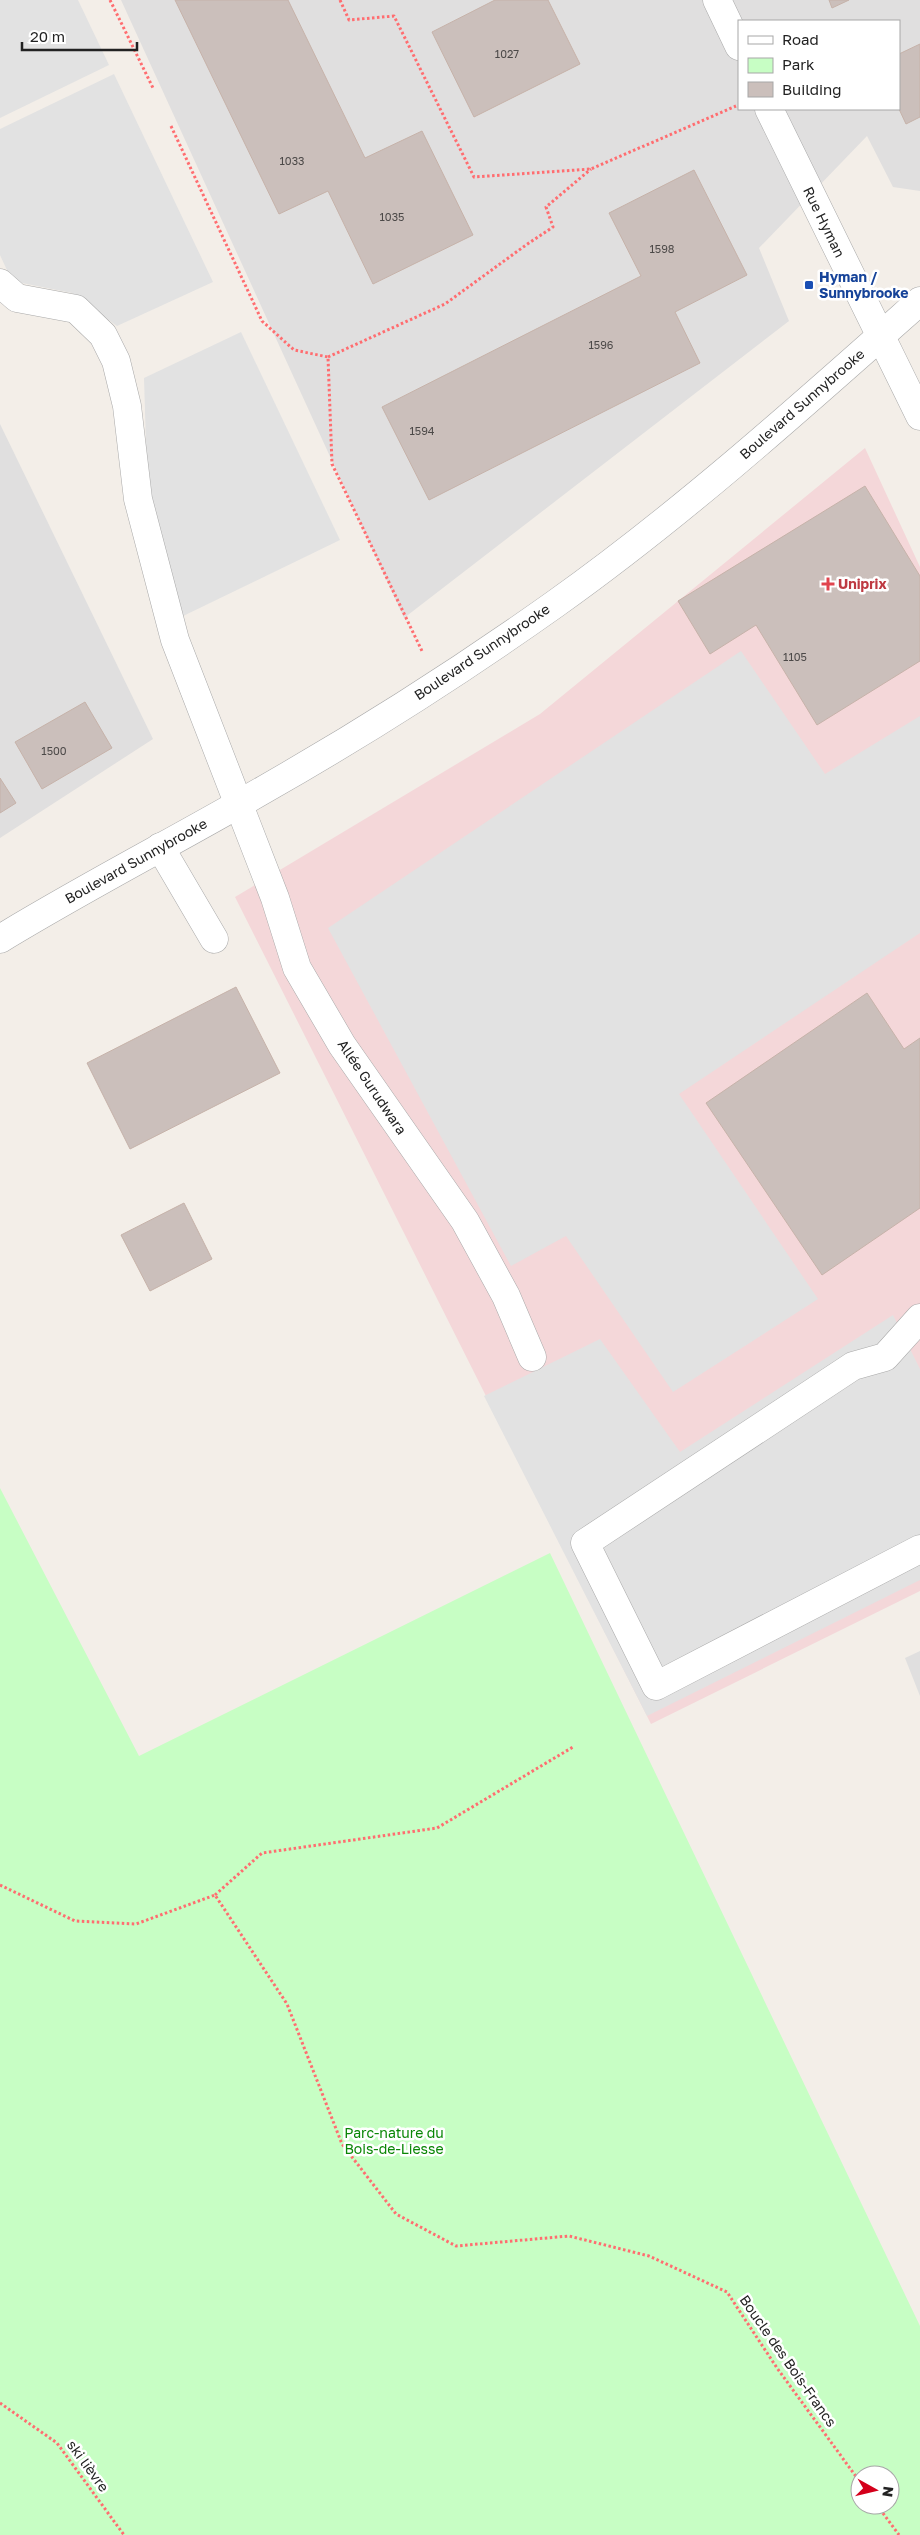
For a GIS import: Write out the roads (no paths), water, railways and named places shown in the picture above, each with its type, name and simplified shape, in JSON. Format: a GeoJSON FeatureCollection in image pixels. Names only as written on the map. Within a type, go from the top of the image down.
{"type":"FeatureCollection","features":[{"type":"Feature","properties":{"kind":"street"},"geometry":{"type":"LineString","coordinates":[[717,0],[738,44]]}},
{"type":"Feature","properties":{"kind":"street","name":"Rue Hyman"},"geometry":{"type":"LineString","coordinates":[[769,110],[920,416]]}},
{"type":"Feature","properties":{"kind":"street","name":"Allée Gurudwara"},"geometry":{"type":"LineString","coordinates":[[0,283],[17,298],[76,309],[103,335],[116,361],[127,406],[138,499],[175,640],[276,898],[297,968],[342,1045],[465,1221],[506,1296],[532,1357]]}},
{"type":"Feature","properties":{"kind":"street","name":"Boulevard Sunnybrooke"},"geometry":{"type":"LineString","coordinates":[[0,939],[238,804],[374,724],[557,603],[752,448],[828,384],[920,301]]}},
{"type":"Feature","properties":{"kind":"street"},"geometry":{"type":"LineString","coordinates":[[160,847],[214,939]]}},
{"type":"Feature","properties":{"kind":"street"},"geometry":{"type":"LineString","coordinates":[[920,1318],[885,1357],[852,1366],[585,1543],[656,1686],[920,1549]]}},
{"type":"Feature","properties":{"kind":"place","name":"Hyman / Sunnybrooke"},"geometry":{"type":"Point","coordinates":[809,285]}},
{"type":"Feature","properties":{"kind":"place","name":"Uniprix"},"geometry":{"type":"Point","coordinates":[828,584]}},
{"type":"Feature","properties":{"kind":"park label","name":"Parc-nature du Bois-de-Liesse"},"geometry":{"type":"Point","coordinates":[394,2142]}}]}
